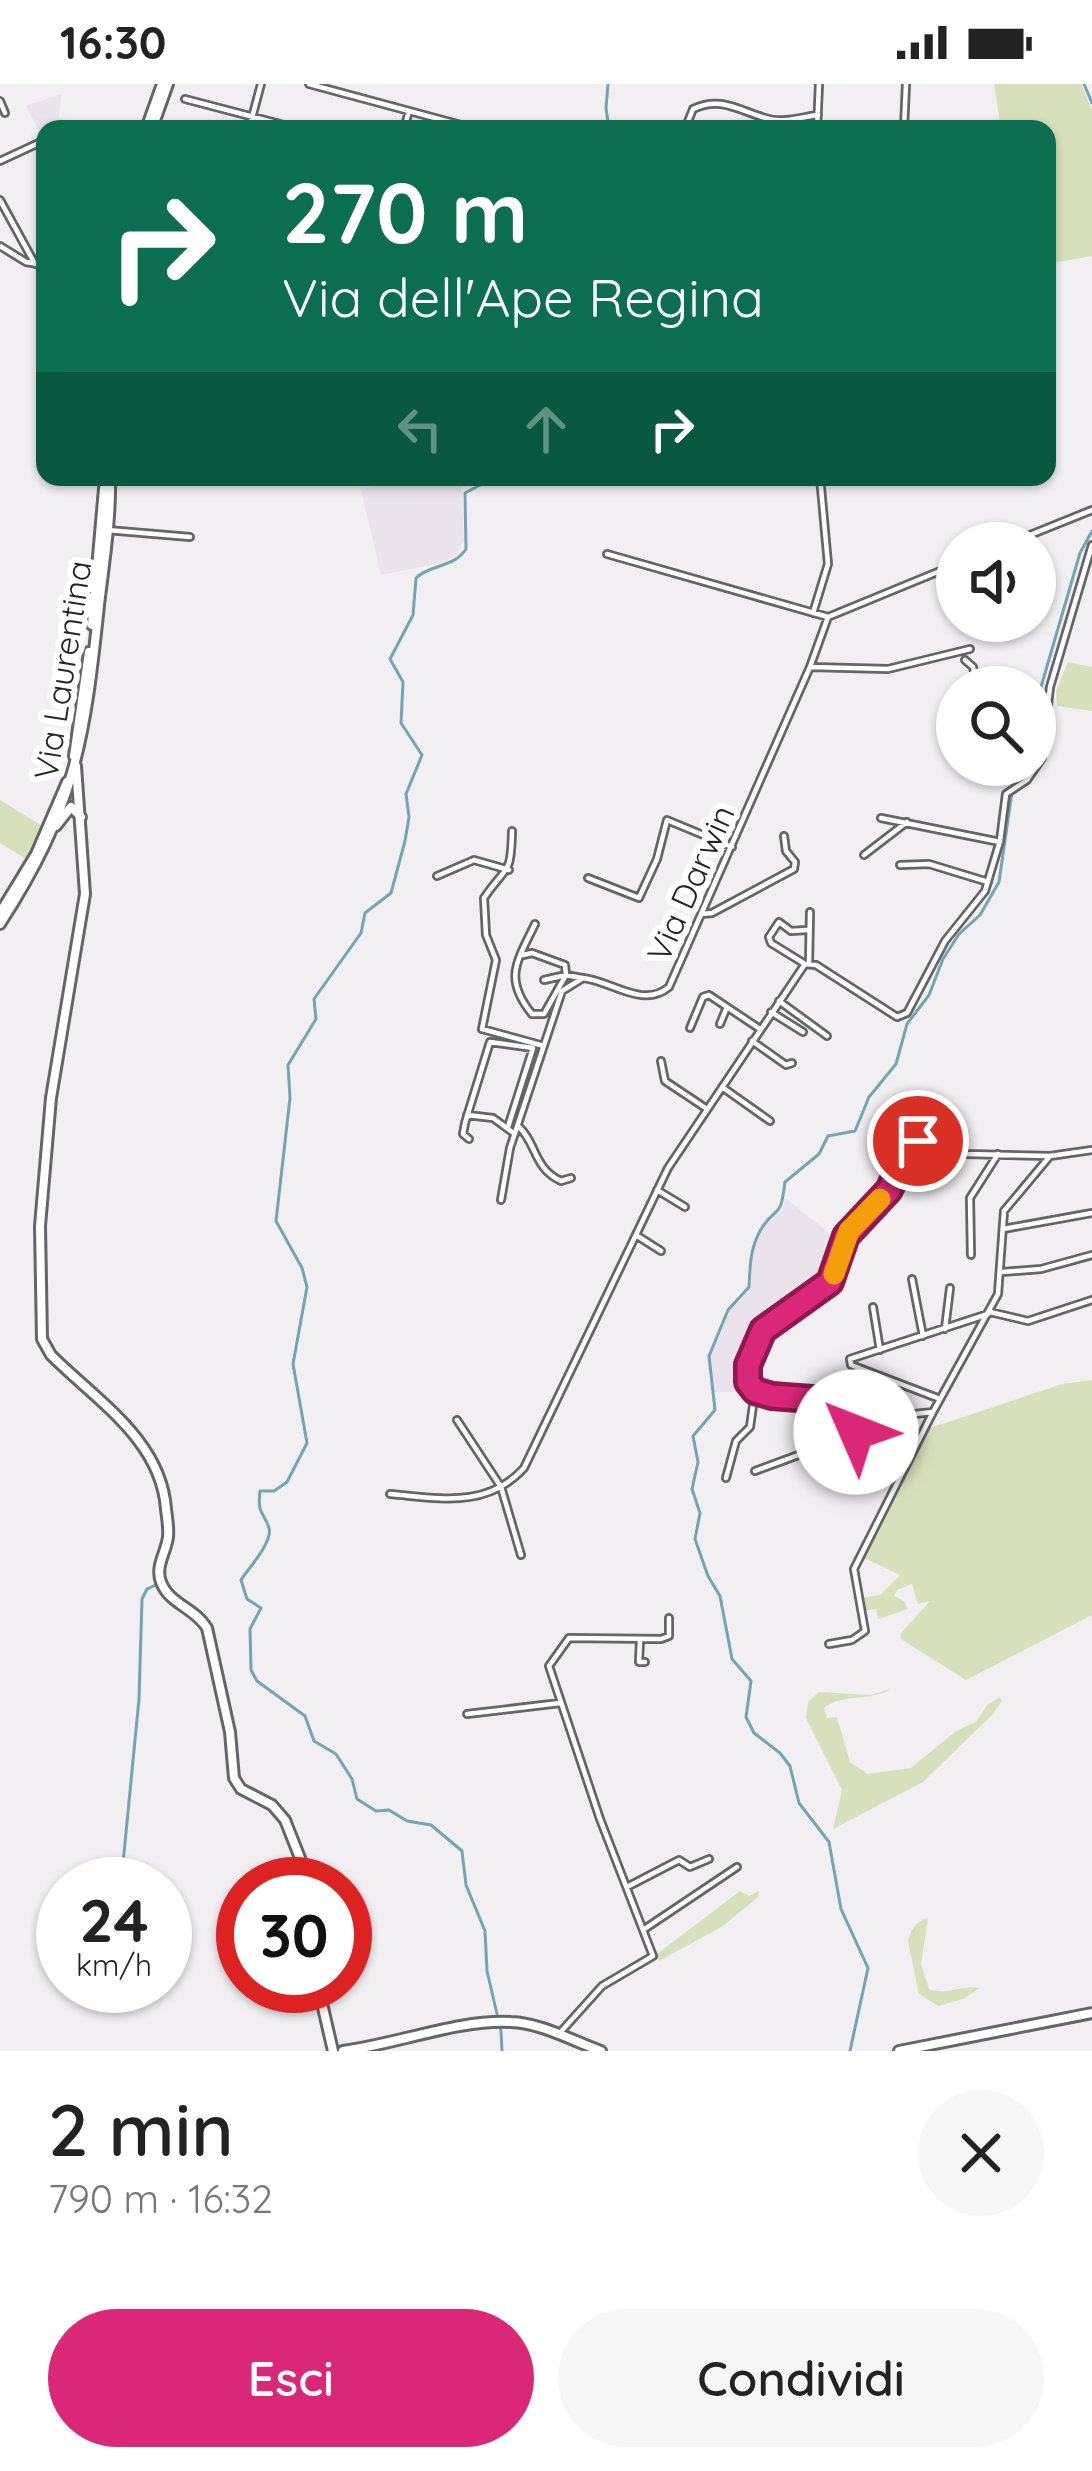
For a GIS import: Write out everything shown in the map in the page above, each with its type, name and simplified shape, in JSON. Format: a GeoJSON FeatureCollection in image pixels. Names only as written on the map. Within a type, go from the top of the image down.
{"type":"FeatureCollection","features":[{"type":"Feature","properties":{"kind":"street"},"geometry":{"type":"LineString","coordinates":[[154,120],[165,84]]}},
{"type":"Feature","properties":{"kind":"street"},"geometry":{"type":"LineString","coordinates":[[252,120],[261,84]]}},
{"type":"Feature","properties":{"kind":"street"},"geometry":{"type":"LineString","coordinates":[[309,84],[442,120]]}},
{"type":"Feature","properties":{"kind":"street"},"geometry":{"type":"LineString","coordinates":[[818,120],[819,84]]}},
{"type":"Feature","properties":{"kind":"street"},"geometry":{"type":"LineString","coordinates":[[904,120],[906,84]]}},
{"type":"Feature","properties":{"kind":"street"},"geometry":{"type":"LineString","coordinates":[[184,99],[264,120]]}},
{"type":"Feature","properties":{"kind":"street"},"geometry":{"type":"LineString","coordinates":[[0,101],[5,112]]}},
{"type":"Feature","properties":{"kind":"street"},"geometry":{"type":"LineString","coordinates":[[689,120],[693,109],[705,104],[732,104],[778,120],[818,115]]}},
{"type":"Feature","properties":{"kind":"street"},"geometry":{"type":"LineString","coordinates":[[406,120],[409,111]]}},
{"type":"Feature","properties":{"kind":"street"},"geometry":{"type":"LineString","coordinates":[[0,161],[36,144]]}},
{"type":"Feature","properties":{"kind":"street"},"geometry":{"type":"LineString","coordinates":[[0,200],[35,264]]}},
{"type":"Feature","properties":{"kind":"street"},"geometry":{"type":"LineString","coordinates":[[0,246],[35,264]]}},
{"type":"Feature","properties":{"kind":"street","name":"Via Laurentina"},"geometry":{"type":"LineString","coordinates":[[0,913],[50,826],[75,750],[107,486]]}},
{"type":"Feature","properties":{"kind":"street","name":"Via Laurentina"},"geometry":{"type":"LineString","coordinates":[[0,924],[56,826],[76,766],[87,714],[108,486]]}},
{"type":"Feature","properties":{"kind":"street"},"geometry":{"type":"LineString","coordinates":[[812,615],[828,564],[821,486]]}},
{"type":"Feature","properties":{"kind":"street"},"geometry":{"type":"LineString","coordinates":[[1056,524],[1092,510]]}},
{"type":"Feature","properties":{"kind":"street"},"geometry":{"type":"LineString","coordinates":[[107,530],[190,537]]}},
{"type":"Feature","properties":{"kind":"street"},"geometry":{"type":"LineString","coordinates":[[1050,666],[1092,545]]}},
{"type":"Feature","properties":{"kind":"street"},"geometry":{"type":"LineString","coordinates":[[607,554],[828,617],[936,573]]}},
{"type":"Feature","properties":{"kind":"street","name":"Via Darwin"},"geometry":{"type":"LineString","coordinates":[[583,978],[641,996],[662,993],[672,983],[828,617]]}},
{"type":"Feature","properties":{"kind":"street"},"geometry":{"type":"LineString","coordinates":[[810,667],[888,669],[970,649]]}},
{"type":"Feature","properties":{"kind":"street"},"geometry":{"type":"LineString","coordinates":[[965,660],[972,666]]}},
{"type":"Feature","properties":{"kind":"street"},"geometry":{"type":"LineString","coordinates":[[76,766],[85,899],[51,1099],[40,1226],[41,1335],[49,1352],[134,1433],[156,1464],[168,1526],[159,1567],[161,1582],[171,1598],[196,1614],[207,1628],[235,1781],[283,1816],[300,1857]]}},
{"type":"Feature","properties":{"kind":"street"},"geometry":{"type":"LineString","coordinates":[[807,930],[791,931],[778,922],[769,937],[771,943],[902,1018],[946,939],[977,905],[1000,842],[1004,797],[1017,786]]}},
{"type":"Feature","properties":{"kind":"street"},"geometry":{"type":"LineString","coordinates":[[56,826],[73,807],[82,824]]}},
{"type":"Feature","properties":{"kind":"street"},"geometry":{"type":"LineString","coordinates":[[881,818],[1000,842]]}},
{"type":"Feature","properties":{"kind":"street"},"geometry":{"type":"LineString","coordinates":[[588,878],[639,898],[657,859],[667,820],[732,847]]}},
{"type":"Feature","properties":{"kind":"street"},"geometry":{"type":"LineString","coordinates":[[864,855],[908,822]]}},
{"type":"Feature","properties":{"kind":"street"},"geometry":{"type":"LineString","coordinates":[[512,831],[514,854],[507,873],[484,898],[486,935],[496,960],[482,1029],[544,1046]]}},
{"type":"Feature","properties":{"kind":"street"},"geometry":{"type":"LineString","coordinates":[[703,914],[712,914],[794,869],[784,836]]}},
{"type":"Feature","properties":{"kind":"street"},"geometry":{"type":"LineString","coordinates":[[437,876],[474,860],[507,873]]}},
{"type":"Feature","properties":{"kind":"street"},"geometry":{"type":"LineString","coordinates":[[900,866],[926,863],[988,882]]}},
{"type":"Feature","properties":{"kind":"street"},"geometry":{"type":"LineString","coordinates":[[390,1494],[465,1499],[501,1487],[532,1456],[657,1190],[807,964],[810,912]]}},
{"type":"Feature","properties":{"kind":"street"},"geometry":{"type":"LineString","coordinates":[[520,957],[532,953],[563,964],[566,975],[544,1014],[532,1014],[515,987],[515,970],[520,957],[535,924]]}},
{"type":"Feature","properties":{"kind":"street"},"geometry":{"type":"LineString","coordinates":[[544,980],[566,975],[583,978]]}},
{"type":"Feature","properties":{"kind":"street"},"geometry":{"type":"LineString","coordinates":[[501,1200],[516,1130],[562,991],[583,978]]}},
{"type":"Feature","properties":{"kind":"street"},"geometry":{"type":"LineString","coordinates":[[690,1028],[704,996],[760,1029]]}},
{"type":"Feature","properties":{"kind":"street"},"geometry":{"type":"LineString","coordinates":[[779,1001],[827,1036]]}},
{"type":"Feature","properties":{"kind":"street"},"geometry":{"type":"LineString","coordinates":[[720,1024],[727,1007]]}},
{"type":"Feature","properties":{"kind":"street"},"geometry":{"type":"LineString","coordinates":[[772,1012],[803,1032]]}},
{"type":"Feature","properties":{"kind":"street"},"geometry":{"type":"LineString","coordinates":[[752,1041],[786,1065],[792,1063]]}},
{"type":"Feature","properties":{"kind":"street"},"geometry":{"type":"LineString","coordinates":[[469,1139],[463,1134],[488,1043],[533,1048],[508,1127]]}},
{"type":"Feature","properties":{"kind":"street"},"geometry":{"type":"LineString","coordinates":[[662,1061],[665,1081],[707,1109]]}},
{"type":"Feature","properties":{"kind":"street"},"geometry":{"type":"LineString","coordinates":[[722,1087],[770,1120]]}},
{"type":"Feature","properties":{"kind":"street"},"geometry":{"type":"LineString","coordinates":[[467,1115],[477,1114],[530,1138],[540,1166],[554,1179],[571,1178]]}},
{"type":"Feature","properties":{"kind":"street"},"geometry":{"type":"LineString","coordinates":[[726,1478],[736,1441],[750,1427],[755,1391],[747,1369],[763,1330],[830,1282],[846,1236],[889,1190],[912,1142],[962,1153],[1050,1156],[1092,1150]]}},
{"type":"Feature","properties":{"kind":"street"},"geometry":{"type":"LineString","coordinates":[[971,1255],[969,1201],[998,1154]]}},
{"type":"Feature","properties":{"kind":"street"},"geometry":{"type":"LineString","coordinates":[[829,1644],[852,1640],[865,1631],[854,1569],[989,1313],[1002,1272],[1001,1230],[1006,1208],[1050,1156]]}},
{"type":"Feature","properties":{"kind":"street"},"geometry":{"type":"LineString","coordinates":[[657,1190],[685,1207]]}},
{"type":"Feature","properties":{"kind":"street"},"geometry":{"type":"LineString","coordinates":[[1001,1230],[1092,1213]]}},
{"type":"Feature","properties":{"kind":"street"},"geometry":{"type":"LineString","coordinates":[[636,1234],[661,1250]]}},
{"type":"Feature","properties":{"kind":"street"},"geometry":{"type":"LineString","coordinates":[[1002,1272],[1037,1270],[1092,1255]]}},
{"type":"Feature","properties":{"kind":"street"},"geometry":{"type":"LineString","coordinates":[[912,1279],[923,1336]]}},
{"type":"Feature","properties":{"kind":"street"},"geometry":{"type":"LineString","coordinates":[[945,1329],[950,1288]]}},
{"type":"Feature","properties":{"kind":"street"},"geometry":{"type":"LineString","coordinates":[[940,1399],[850,1365],[850,1359],[989,1313],[1028,1321],[1092,1300]]}},
{"type":"Feature","properties":{"kind":"street"},"geometry":{"type":"LineString","coordinates":[[873,1307],[880,1350]]}},
{"type":"Feature","properties":{"kind":"street"},"geometry":{"type":"LineString","coordinates":[[755,1391],[837,1401],[849,1436]]}},
{"type":"Feature","properties":{"kind":"street"},"geometry":{"type":"LineString","coordinates":[[755,1472],[890,1416],[933,1412]]}},
{"type":"Feature","properties":{"kind":"street"},"geometry":{"type":"LineString","coordinates":[[458,1420],[501,1487],[521,1556]]}},
{"type":"Feature","properties":{"kind":"street"},"geometry":{"type":"LineString","coordinates":[[558,2035],[602,1986],[652,1958],[549,1668],[568,1639],[667,1637],[669,1618]]}},
{"type":"Feature","properties":{"kind":"street"},"geometry":{"type":"LineString","coordinates":[[640,1640],[639,1662],[645,1662]]}},
{"type":"Feature","properties":{"kind":"street"},"geometry":{"type":"LineString","coordinates":[[467,1714],[560,1703]]}},
{"type":"Feature","properties":{"kind":"street"},"geometry":{"type":"LineString","coordinates":[[627,1887],[680,1860],[691,1868],[709,1859]]}},
{"type":"Feature","properties":{"kind":"street"},"geometry":{"type":"LineString","coordinates":[[643,1930],[737,1868]]}},
{"type":"Feature","properties":{"kind":"street"},"geometry":{"type":"LineString","coordinates":[[324,2013],[333,2051]]}},
{"type":"Feature","properties":{"kind":"street"},"geometry":{"type":"LineString","coordinates":[[899,2051],[1092,2013]]}},
{"type":"Feature","properties":{"kind":"street"},"geometry":{"type":"LineString","coordinates":[[343,2051],[493,2022],[558,2035],[601,2051]]}},
{"type":"Feature","properties":{"kind":"shaded area"},"geometry":{"type":"Polygon","coordinates":[[[61,94],[59,117],[66,120],[36,120],[36,125],[26,106],[61,94]]]}},
{"type":"Feature","properties":{"kind":"shaded area"},"geometry":{"type":"Polygon","coordinates":[[[464,486],[464,541],[457,554],[441,563],[381,575],[361,490],[464,486]]]}},
{"type":"Feature","properties":{"kind":"shaded area"},"geometry":{"type":"Polygon","coordinates":[[[785,1198],[842,1243],[829,1282],[765,1328],[747,1372],[758,1392],[714,1392],[710,1352],[728,1310],[750,1285],[749,1262],[763,1227],[782,1210],[785,1198]]]}},
{"type":"Feature","properties":{"kind":"green space"},"geometry":{"type":"Polygon","coordinates":[[[994,84],[1081,84],[1092,110],[1092,256],[1056,262],[1056,120],[1000,120],[994,84]]]}},
{"type":"Feature","properties":{"kind":"green space"},"geometry":{"type":"Polygon","coordinates":[[[1068,662],[1092,667],[1092,711],[1057,706],[1056,691],[1068,662]]]}},
{"type":"Feature","properties":{"kind":"green space"},"geometry":{"type":"Polygon","coordinates":[[[0,800],[44,827],[26,859],[0,843],[0,800]]]}},
{"type":"Feature","properties":{"kind":"green space"},"geometry":{"type":"Polygon","coordinates":[[[1092,1380],[1092,1615],[966,1680],[901,1639],[901,1633],[930,1601],[918,1604],[912,1584],[894,1596],[908,1609],[878,1619],[876,1609],[856,1612],[855,1599],[880,1595],[900,1575],[864,1558],[930,1428],[1062,1384],[1092,1380]]]}},
{"type":"Feature","properties":{"kind":"green space"},"geometry":{"type":"Polygon","coordinates":[[[890,1689],[874,1695],[831,1703],[824,1708],[827,1718],[837,1717],[850,1762],[868,1774],[911,1768],[956,1731],[976,1722],[988,1704],[1000,1697],[1002,1701],[923,1782],[833,1829],[842,1790],[806,1718],[808,1702],[819,1692],[871,1695],[890,1689]]]}},
{"type":"Feature","properties":{"kind":"green space"},"geometry":{"type":"Polygon","coordinates":[[[740,1891],[749,1896],[759,1891],[758,1897],[723,1926],[659,1961],[657,1954],[740,1891]]]}},
{"type":"Feature","properties":{"kind":"green space"},"geometry":{"type":"Polygon","coordinates":[[[928,1918],[921,1964],[929,1989],[980,1988],[938,2006],[919,1994],[908,1942],[914,1927],[928,1918]]]}},
{"type":"Feature","properties":{"kind":"waterway"},"geometry":{"type":"LineString","coordinates":[[608,84],[608,120]]}},
{"type":"Feature","properties":{"kind":"waterway"},"geometry":{"type":"LineString","coordinates":[[1084,84],[1092,103]]}},
{"type":"Feature","properties":{"kind":"waterway"},"geometry":{"type":"LineString","coordinates":[[478,486],[465,493],[466,549],[455,560],[416,578],[413,615],[390,659],[403,682],[401,723],[422,755],[406,794],[409,817],[391,893],[365,913],[361,933],[314,999],[316,1019],[288,1065],[290,1098],[276,1221],[307,1287],[293,1364],[307,1443],[287,1482],[274,1491],[260,1491],[260,1509],[269,1534],[241,1580],[247,1599],[261,1608],[250,1629],[251,1670],[257,1681],[305,1716],[314,1741],[336,1754],[352,1779],[357,1799],[376,1811],[389,1810],[407,1821],[431,1825],[462,1851],[466,1885],[485,1931],[487,1971],[502,2051]]}},
{"type":"Feature","properties":{"kind":"waterway"},"geometry":{"type":"LineString","coordinates":[[1047,666],[1080,553],[1092,531]]}},
{"type":"Feature","properties":{"kind":"waterway"},"geometry":{"type":"LineString","coordinates":[[850,2051],[868,1968],[841,1909],[829,1842],[799,1803],[790,1766],[754,1733],[746,1717],[751,1681],[732,1659],[720,1596],[695,1539],[700,1513],[692,1489],[698,1462],[693,1436],[715,1410],[709,1356],[728,1310],[749,1287],[752,1251],[760,1231],[779,1209],[785,1182],[819,1154],[828,1136],[855,1131],[869,1097],[896,1064],[907,1024],[929,995],[943,959],[959,934],[980,915],[999,882],[1013,786]]}},
{"type":"Feature","properties":{"kind":"waterway"},"geometry":{"type":"LineString","coordinates":[[124,1857],[139,1699],[142,1599],[147,1589],[158,1584]]}},
{"type":"Feature","properties":{"kind":"slow traffic"},"geometry":{"type":"LineString","coordinates":[[834,1274],[849,1231],[880,1199]]}},
{"type":"Feature","properties":{"kind":"route"},"geometry":{"type":"LineString","coordinates":[[856,1432],[849,1436],[838,1401],[755,1391],[747,1369],[765,1328],[825,1287],[849,1231],[889,1190],[911,1143],[918,1141]]}}]}
